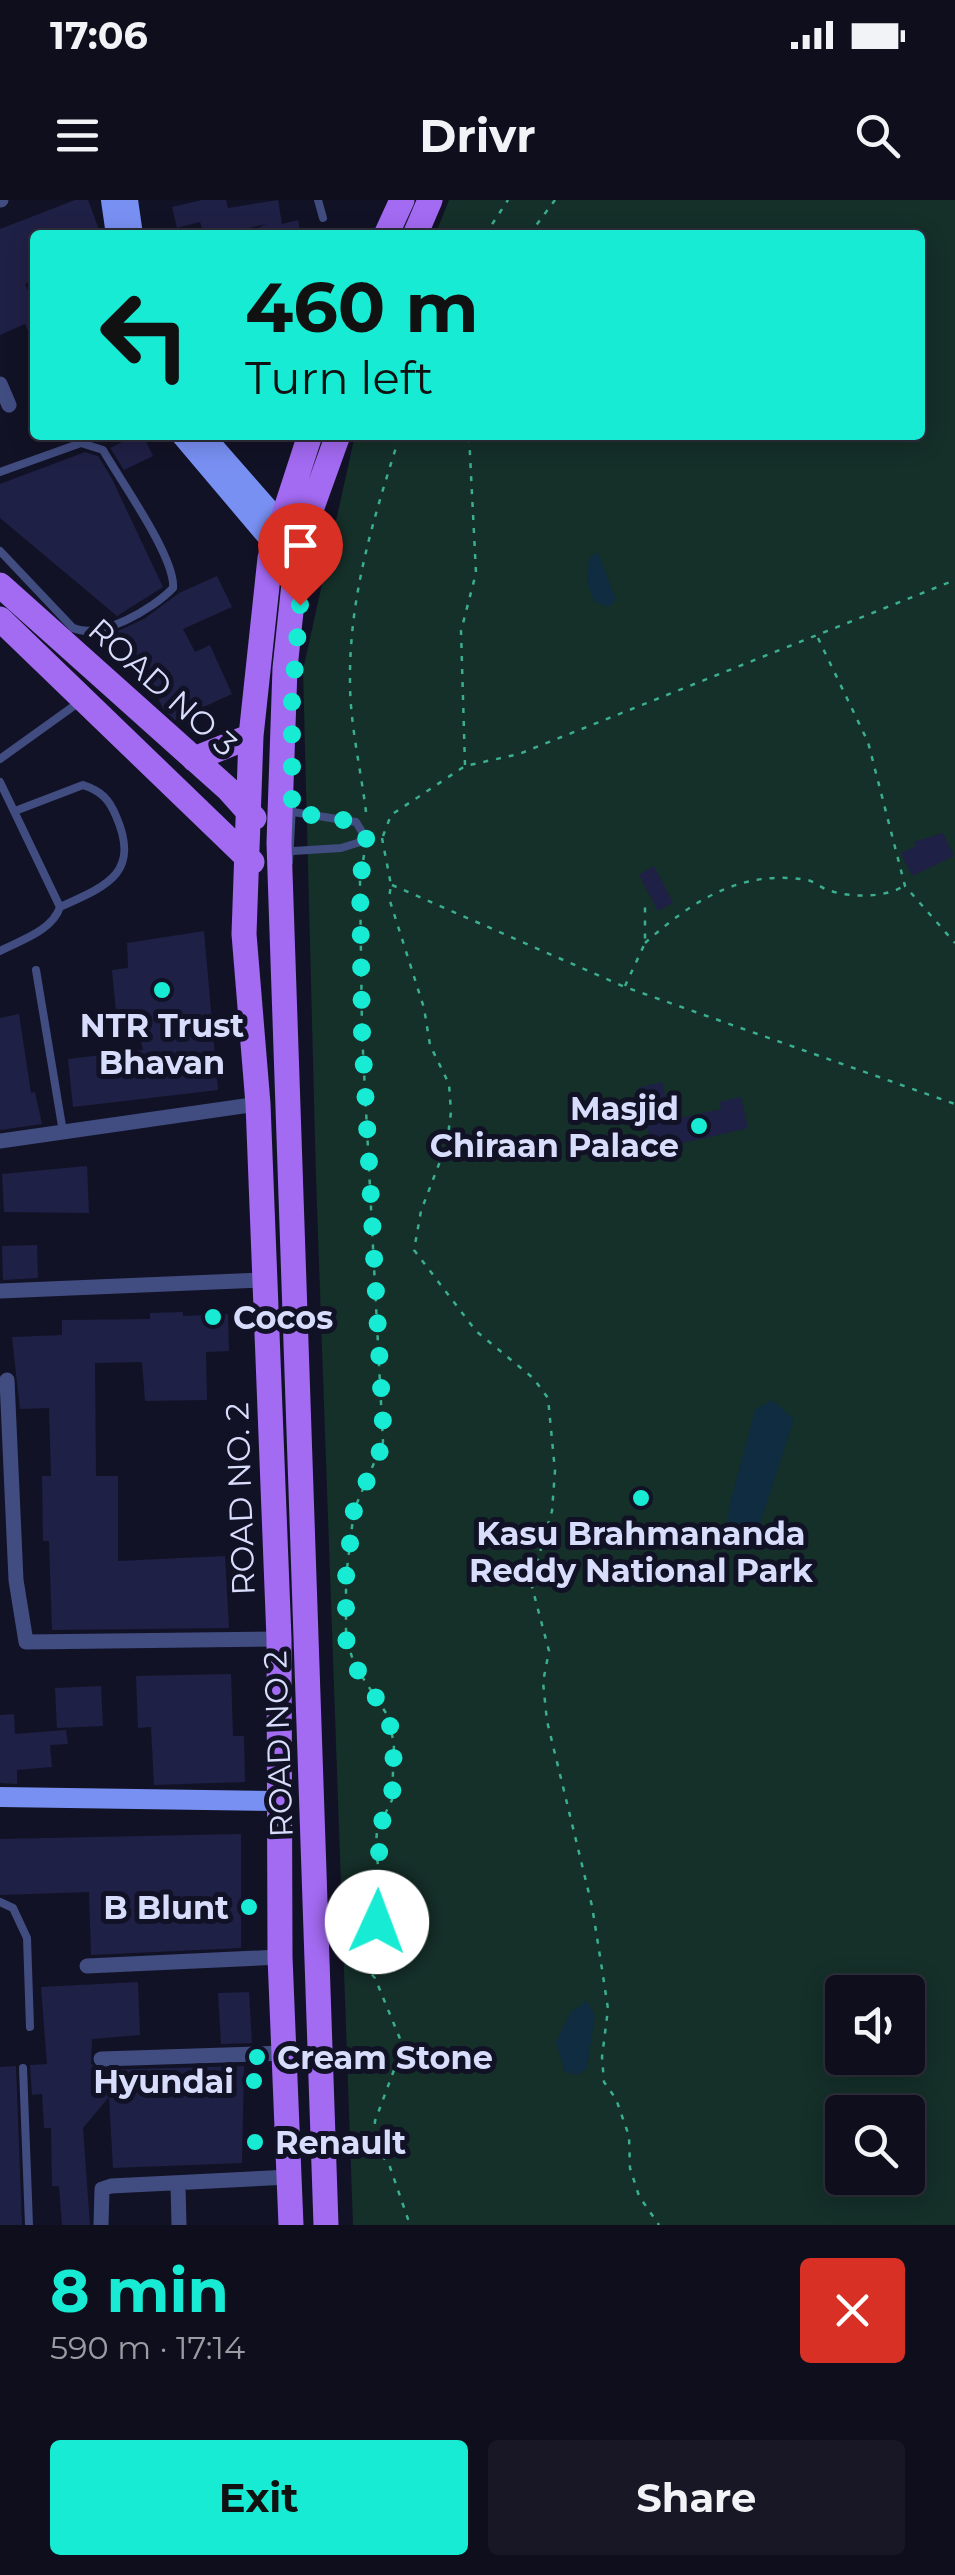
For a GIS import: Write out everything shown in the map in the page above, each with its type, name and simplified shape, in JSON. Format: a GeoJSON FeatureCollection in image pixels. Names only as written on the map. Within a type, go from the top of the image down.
{"type":"FeatureCollection","features":[{"type":"Feature","properties":{"kind":"main road"},"geometry":{"type":"LineString","coordinates":[[388,230],[402,200]]}},
{"type":"Feature","properties":{"kind":"main road"},"geometry":{"type":"LineString","coordinates":[[416,230],[430,200]]}},
{"type":"Feature","properties":{"kind":"main road","name":"ROAD NO. 2"},"geometry":{"type":"LineString","coordinates":[[291,2225],[280,1957],[279,1640],[258,1104],[244,934],[251,736],[278,534],[308,440]]}},
{"type":"Feature","properties":{"kind":"main road"},"geometry":{"type":"LineString","coordinates":[[278,888],[286,847],[289,612],[298,546],[336,440]]}},
{"type":"Feature","properties":{"kind":"main road","name":"ROAD NO 3"},"geometry":{"type":"LineString","coordinates":[[0,585],[286,847]]}},
{"type":"Feature","properties":{"kind":"main road"},"geometry":{"type":"LineString","coordinates":[[0,619],[215,822],[278,888]]}},
{"type":"Feature","properties":{"kind":"main road"},"geometry":{"type":"LineString","coordinates":[[194,759],[251,736]]}},
{"type":"Feature","properties":{"kind":"main road"},"geometry":{"type":"LineString","coordinates":[[215,822],[230,860],[244,934]]}},
{"type":"Feature","properties":{"kind":"main road","name":"ROAD NO 2"},"geometry":{"type":"LineString","coordinates":[[278,888],[291,1140],[326,2225]]}},
{"type":"Feature","properties":{"kind":"street"},"geometry":{"type":"LineString","coordinates":[[111,200],[115,230]]}},
{"type":"Feature","properties":{"kind":"street"},"geometry":{"type":"LineString","coordinates":[[128,200],[131,230]]}},
{"type":"Feature","properties":{"kind":"street"},"geometry":{"type":"LineString","coordinates":[[0,384],[9,406]]}},
{"type":"Feature","properties":{"kind":"street"},"geometry":{"type":"LineString","coordinates":[[186,440],[278,534]]}},
{"type":"Feature","properties":{"kind":"street"},"geometry":{"type":"LineString","coordinates":[[208,440],[278,534]]}},
{"type":"Feature","properties":{"kind":"street"},"geometry":{"type":"LineString","coordinates":[[0,1141],[258,1104]]}},
{"type":"Feature","properties":{"kind":"street"},"geometry":{"type":"LineString","coordinates":[[0,1291],[264,1280]]}},
{"type":"Feature","properties":{"kind":"street"},"geometry":{"type":"LineString","coordinates":[[7,1380],[3,1413],[16,1580],[26,1642],[279,1640]]}},
{"type":"Feature","properties":{"kind":"street"},"geometry":{"type":"LineString","coordinates":[[0,1797],[278,1801]]}},
{"type":"Feature","properties":{"kind":"street"},"geometry":{"type":"LineString","coordinates":[[87,1966],[280,1957]]}},
{"type":"Feature","properties":{"kind":"street"},"geometry":{"type":"LineString","coordinates":[[102,2059],[286,2053]]}},
{"type":"Feature","properties":{"kind":"street"},"geometry":{"type":"LineString","coordinates":[[101,2225],[102,2188],[290,2177]]}},
{"type":"Feature","properties":{"kind":"street"},"geometry":{"type":"LineString","coordinates":[[178,2185],[179,2225]]}},
{"type":"Feature","properties":{"kind":"lane"},"geometry":{"type":"LineString","coordinates":[[318,200],[322,218]]}},
{"type":"Feature","properties":{"kind":"lane"},"geometry":{"type":"LineString","coordinates":[[0,472],[81,443],[103,450],[174,578],[172,588],[101,631],[86,634],[73,628],[0,552]]}},
{"type":"Feature","properties":{"kind":"lane"},"geometry":{"type":"LineString","coordinates":[[292,812],[356,822],[367,840],[341,848],[286,847],[292,812],[293,671],[310,518]]}},
{"type":"Feature","properties":{"kind":"lane"},"geometry":{"type":"LineString","coordinates":[[0,759],[86,698]]}},
{"type":"Feature","properties":{"kind":"lane"},"geometry":{"type":"LineString","coordinates":[[0,782],[60,907]]}},
{"type":"Feature","properties":{"kind":"lane"},"geometry":{"type":"LineString","coordinates":[[0,951],[55,920],[60,907],[113,879],[123,864],[127,841],[112,804],[98,790],[83,785],[15,811]]}},
{"type":"Feature","properties":{"kind":"lane"},"geometry":{"type":"LineString","coordinates":[[36,970],[64,1132]]}},
{"type":"Feature","properties":{"kind":"lane"},"geometry":{"type":"LineString","coordinates":[[0,1902],[13,1908],[27,1938],[30,2027]]}},
{"type":"Feature","properties":{"kind":"lane"},"geometry":{"type":"LineString","coordinates":[[24,2068],[29,2225]]}},
{"type":"Feature","properties":{"kind":"path"},"geometry":{"type":"LineString","coordinates":[[488,230],[508,200]]}},
{"type":"Feature","properties":{"kind":"path"},"geometry":{"type":"LineString","coordinates":[[534,230],[555,200]]}},
{"type":"Feature","properties":{"kind":"path"},"geometry":{"type":"LineString","coordinates":[[398,440],[364,546],[355,600],[350,685],[367,840],[360,880],[362,1032],[384,1442],[354,1510],[346,1577],[346,1639],[355,1666],[388,1716],[394,1744],[392,1800],[378,1830],[376,1846],[382,1906],[366,1940],[356,1948],[357,1958],[375,1978],[403,2046],[375,2121],[374,2143],[390,2167],[410,2225]]}},
{"type":"Feature","properties":{"kind":"path"},"geometry":{"type":"LineString","coordinates":[[465,766],[461,631],[476,573],[469,440]]}},
{"type":"Feature","properties":{"kind":"path"},"geometry":{"type":"LineString","coordinates":[[658,2225],[638,2196],[630,2168],[630,2136],[616,2099],[604,2082],[602,2058],[608,2009],[598,1938],[546,1722],[543,1682],[549,1651],[531,1582],[552,1510],[555,1471],[548,1398],[533,1378],[476,1331],[414,1250],[421,1211],[447,1142],[451,1112],[448,1084],[430,1045],[424,1008],[389,898],[391,885],[382,838],[391,816],[465,766],[519,754],[955,580]]}},
{"type":"Feature","properties":{"kind":"path"},"geometry":{"type":"LineString","coordinates":[[818,636],[853,718],[868,742],[904,886],[955,943]]}},
{"type":"Feature","properties":{"kind":"path"},"geometry":{"type":"LineString","coordinates":[[624,987],[645,942],[668,922],[738,880],[808,880],[830,891],[862,895],[894,892],[904,886]]}},
{"type":"Feature","properties":{"kind":"path"},"geometry":{"type":"LineString","coordinates":[[391,885],[624,987],[955,1104]]}},
{"type":"Feature","properties":{"kind":"path"},"geometry":{"type":"LineString","coordinates":[[645,901],[645,942]]}},
{"type":"Feature","properties":{"kind":"green space","name":"Kasu Brahmananda Reddy National Park"},"geometry":{"type":"Polygon","coordinates":[[[449,200],[955,200],[955,2225],[353,2225],[316,1178],[303,670],[355,440],[925,440],[925,230],[437,230],[449,200]]]}},
{"type":"Feature","properties":{"kind":"water"},"geometry":{"type":"Polygon","coordinates":[[[598,552],[616,600],[609,607],[595,602],[587,583],[589,559],[598,552]]]}},
{"type":"Feature","properties":{"kind":"water"},"geometry":{"type":"Polygon","coordinates":[[[772,1400],[794,1419],[756,1536],[726,1544],[729,1507],[755,1410],[772,1400]]]}},
{"type":"Feature","properties":{"kind":"water"},"geometry":{"type":"Polygon","coordinates":[[[587,2001],[595,2015],[587,2068],[578,2075],[565,2072],[556,2042],[571,2012],[587,2001]]]}},
{"type":"Feature","properties":{"kind":"building"},"geometry":{"type":"Polygon","coordinates":[[[75,200],[88,200],[99,230],[30,230],[30,282],[25,284],[30,295],[30,336],[25,324],[0,335],[0,229],[75,200]]]}},
{"type":"Feature","properties":{"kind":"building"},"geometry":{"type":"Polygon","coordinates":[[[202,200],[226,200],[228,208],[278,200],[282,224],[298,220],[300,230],[256,230],[266,224],[240,230],[202,230],[200,222],[177,228],[172,207],[202,200]]]}},
{"type":"Feature","properties":{"kind":"building"},"geometry":{"type":"Polygon","coordinates":[[[126,440],[145,440],[153,456],[124,470],[110,448],[126,440]]]}},
{"type":"Feature","properties":{"kind":"building"},"geometry":{"type":"Polygon","coordinates":[[[85,452],[98,456],[111,477],[163,587],[117,616],[0,518],[0,484],[85,452]]]}},
{"type":"Feature","properties":{"kind":"building"},"geometry":{"type":"Polygon","coordinates":[[[217,576],[232,607],[183,629],[195,652],[210,645],[232,694],[175,720],[163,709],[142,662],[134,666],[116,632],[144,619],[179,593],[217,576]]]}},
{"type":"Feature","properties":{"kind":"building"},"geometry":{"type":"Polygon","coordinates":[[[943,833],[954,856],[912,876],[901,853],[916,846],[914,842],[943,833]]]}},
{"type":"Feature","properties":{"kind":"building"},"geometry":{"type":"Polygon","coordinates":[[[654,866],[673,903],[658,911],[639,875],[654,866]]]}},
{"type":"Feature","properties":{"kind":"building"},"geometry":{"type":"Polygon","coordinates":[[[204,931],[218,1090],[73,1107],[68,1059],[143,1050],[133,1010],[116,1012],[112,970],[128,968],[127,943],[204,931]]]}},
{"type":"Feature","properties":{"kind":"building"},"geometry":{"type":"Polygon","coordinates":[[[19,1014],[31,1093],[35,1092],[42,1124],[0,1130],[0,1018],[19,1014]]]}},
{"type":"Feature","properties":{"kind":"building"},"geometry":{"type":"Polygon","coordinates":[[[662,1082],[671,1120],[721,1109],[720,1102],[741,1097],[748,1128],[653,1150],[638,1088],[662,1082]]]}},
{"type":"Feature","properties":{"kind":"building"},"geometry":{"type":"Polygon","coordinates":[[[87,1166],[89,1213],[4,1212],[2,1174],[87,1166]]]}},
{"type":"Feature","properties":{"kind":"building"},"geometry":{"type":"Polygon","coordinates":[[[37,1245],[38,1278],[3,1280],[2,1246],[37,1245]]]}},
{"type":"Feature","properties":{"kind":"building"},"geometry":{"type":"Polygon","coordinates":[[[183,1312],[183,1316],[228,1314],[229,1351],[206,1352],[207,1400],[145,1401],[142,1362],[95,1363],[96,1476],[118,1476],[118,1561],[225,1556],[229,1628],[52,1630],[49,1541],[43,1541],[42,1476],[51,1476],[49,1408],[20,1409],[12,1337],[62,1335],[62,1320],[150,1319],[150,1313],[183,1312]]]}},
{"type":"Feature","properties":{"kind":"building"},"geometry":{"type":"Polygon","coordinates":[[[231,1674],[233,1736],[244,1736],[245,1782],[154,1785],[151,1727],[138,1728],[136,1676],[231,1674]]]}},
{"type":"Feature","properties":{"kind":"building"},"geometry":{"type":"Polygon","coordinates":[[[101,1686],[103,1726],[57,1728],[55,1688],[101,1686]]]}},
{"type":"Feature","properties":{"kind":"building"},"geometry":{"type":"Polygon","coordinates":[[[14,1714],[15,1734],[66,1730],[68,1744],[50,1745],[52,1767],[17,1770],[17,1784],[0,1783],[0,1715],[14,1714]]]}},
{"type":"Feature","properties":{"kind":"building"},"geometry":{"type":"Polygon","coordinates":[[[241,1834],[241,1948],[91,1955],[89,1892],[0,1895],[0,1839],[241,1834]]]}},
{"type":"Feature","properties":{"kind":"building"},"geometry":{"type":"Polygon","coordinates":[[[138,1982],[140,2035],[92,2039],[91,2064],[101,2070],[244,2066],[242,2163],[113,2168],[109,2097],[83,2128],[90,2225],[62,2225],[59,2186],[52,2186],[51,2128],[44,2128],[42,2094],[32,2095],[30,2065],[47,2064],[41,1987],[138,1982]]]}},
{"type":"Feature","properties":{"kind":"building"},"geometry":{"type":"Polygon","coordinates":[[[249,1992],[252,2043],[221,2044],[218,1993],[249,1992]]]}},
{"type":"Feature","properties":{"kind":"building"},"geometry":{"type":"Polygon","coordinates":[[[16,2066],[22,2225],[0,2225],[0,2067],[16,2066]]]}},
{"type":"Feature","properties":{"kind":"place","name":"NTR Trust Bhavan"},"geometry":{"type":"Point","coordinates":[162,990]}},
{"type":"Feature","properties":{"kind":"place","name":"Masjid Chiraan Palace"},"geometry":{"type":"Point","coordinates":[699,1126]}},
{"type":"Feature","properties":{"kind":"place","name":"Cocos"},"geometry":{"type":"Point","coordinates":[213,1317]}},
{"type":"Feature","properties":{"kind":"place","name":"Kasu Brahmananda Reddy National Park"},"geometry":{"type":"Point","coordinates":[641,1498]}},
{"type":"Feature","properties":{"kind":"place","name":"B Blunt"},"geometry":{"type":"Point","coordinates":[249,1907]}},
{"type":"Feature","properties":{"kind":"place","name":"Cream Stone"},"geometry":{"type":"Point","coordinates":[257,2057]}},
{"type":"Feature","properties":{"kind":"place","name":"Hyundai"},"geometry":{"type":"Point","coordinates":[254,2081]}},
{"type":"Feature","properties":{"kind":"place","name":"Renault"},"geometry":{"type":"Point","coordinates":[255,2142]}},
{"type":"Feature","properties":{"kind":"route"},"geometry":{"type":"LineString","coordinates":[[300,605],[293,671],[292,812],[356,822],[367,840],[360,880],[362,1032],[384,1442],[354,1510],[346,1577],[346,1639],[355,1666],[388,1716],[394,1744],[392,1800],[378,1830],[376,1846],[382,1906],[377,1922]]}}]}
